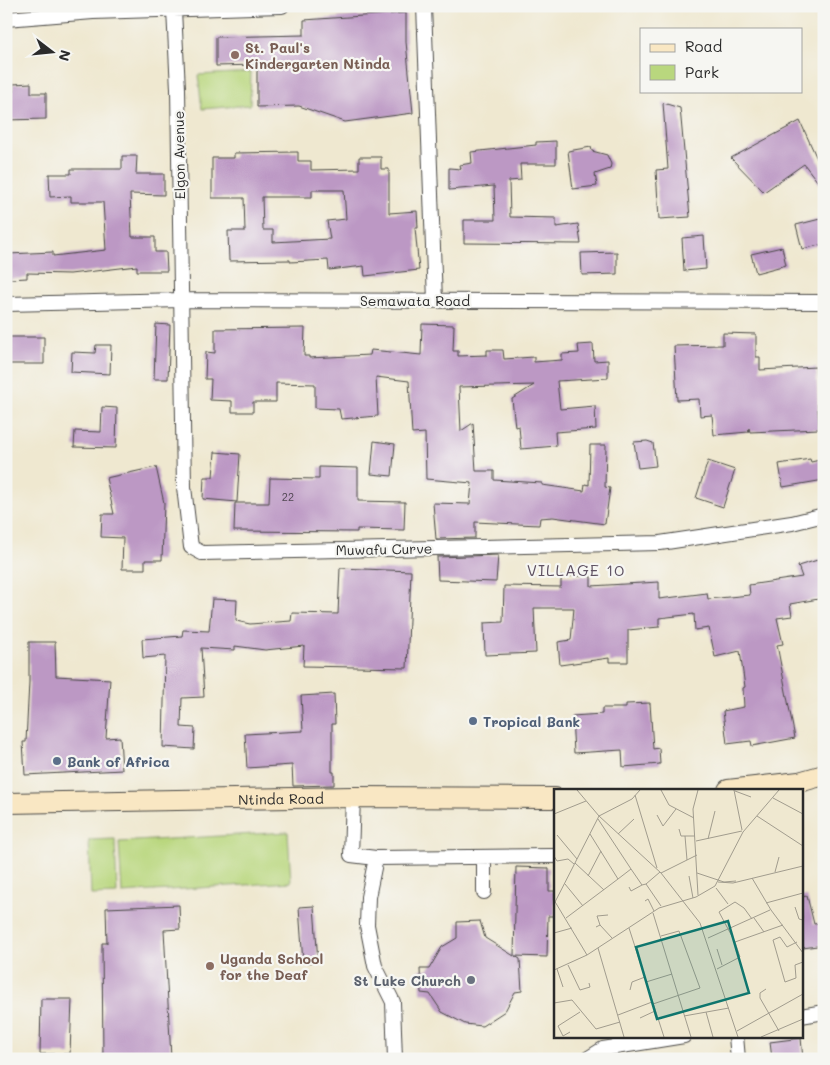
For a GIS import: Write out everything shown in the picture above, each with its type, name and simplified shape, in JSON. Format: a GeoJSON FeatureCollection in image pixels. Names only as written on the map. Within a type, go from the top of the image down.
{"type":"FeatureCollection","features":[{"type":"Feature","properties":{"kind":"main road"},"geometry":{"type":"LineString","coordinates":[[737,789],[799,782],[824,775]]}},
{"type":"Feature","properties":{"kind":"main road","name":"Ntinda Road"},"geometry":{"type":"LineString","coordinates":[[6,803],[353,797],[554,798]]}},
{"type":"Feature","properties":{"kind":"street"},"geometry":{"type":"LineString","coordinates":[[6,19],[92,9],[174,10],[201,7],[282,6]]}},
{"type":"Feature","properties":{"kind":"street"},"geometry":{"type":"LineString","coordinates":[[424,6],[435,300]]}},
{"type":"Feature","properties":{"kind":"street","name":"Elgon Avenue"},"geometry":{"type":"LineString","coordinates":[[174,10],[178,89],[182,300]]}},
{"type":"Feature","properties":{"kind":"street","name":"Semawata Road"},"geometry":{"type":"LineString","coordinates":[[6,304],[182,300],[824,302]]}},
{"type":"Feature","properties":{"kind":"street","name":"Muwafu Curve"},"geometry":{"type":"LineString","coordinates":[[182,300],[184,487],[191,547],[202,553],[660,543],[792,523],[824,515]]}},
{"type":"Feature","properties":{"kind":"street"},"geometry":{"type":"LineString","coordinates":[[353,797],[351,855],[376,858],[554,856]]}},
{"type":"Feature","properties":{"kind":"street"},"geometry":{"type":"LineString","coordinates":[[484,857],[484,892]]}},
{"type":"Feature","properties":{"kind":"street"},"geometry":{"type":"LineString","coordinates":[[376,858],[368,897],[367,925],[375,966],[393,1002],[392,1026],[395,1059]]}},
{"type":"Feature","properties":{"kind":"street"},"geometry":{"type":"LineString","coordinates":[[802,1016],[824,1012]]}},
{"type":"Feature","properties":{"kind":"street"},"geometry":{"type":"LineString","coordinates":[[587,1059],[603,1049],[672,1038]]}},
{"type":"Feature","properties":{"kind":"street"},"geometry":{"type":"LineString","coordinates":[[736,1038],[738,1059]]}},
{"type":"Feature","properties":{"kind":"green space"},"geometry":{"type":"Polygon","coordinates":[[[251,72],[250,105],[202,109],[198,75],[251,72]]]}},
{"type":"Feature","properties":{"kind":"green space"},"geometry":{"type":"Polygon","coordinates":[[[288,832],[291,882],[122,893],[119,842],[288,832]]]}},
{"type":"Feature","properties":{"kind":"green space"},"geometry":{"type":"Polygon","coordinates":[[[115,839],[117,894],[91,895],[89,840],[115,839]]]}},
{"type":"Feature","properties":{"kind":"building"},"geometry":{"type":"Polygon","coordinates":[[[406,13],[406,42],[413,113],[345,122],[299,106],[257,107],[257,65],[216,66],[216,37],[304,35],[304,20],[406,13]]]}},
{"type":"Feature","properties":{"kind":"building"},"geometry":{"type":"Polygon","coordinates":[[[31,83],[31,93],[46,93],[46,119],[6,120],[6,92],[13,92],[13,84],[31,83]]]}},
{"type":"Feature","properties":{"kind":"building"},"geometry":{"type":"Polygon","coordinates":[[[663,103],[680,108],[690,217],[659,219],[656,170],[668,169],[663,103]]]}},
{"type":"Feature","properties":{"kind":"building"},"geometry":{"type":"Polygon","coordinates":[[[800,121],[824,174],[824,190],[804,164],[764,192],[731,158],[800,121]]]}},
{"type":"Feature","properties":{"kind":"building"},"geometry":{"type":"Polygon","coordinates":[[[556,141],[556,164],[520,164],[521,180],[509,181],[510,217],[556,218],[556,227],[578,224],[581,244],[464,243],[464,220],[495,220],[494,186],[449,190],[449,168],[461,169],[460,165],[472,163],[471,152],[536,145],[536,142],[556,141]]]}},
{"type":"Feature","properties":{"kind":"building"},"geometry":{"type":"Polygon","coordinates":[[[591,147],[592,151],[607,155],[611,164],[610,169],[595,174],[597,186],[573,189],[568,151],[591,147]]]}},
{"type":"Feature","properties":{"kind":"building"},"geometry":{"type":"Polygon","coordinates":[[[298,152],[298,161],[311,161],[311,170],[359,169],[359,157],[381,157],[381,169],[389,169],[389,213],[417,211],[418,228],[415,228],[419,270],[365,276],[364,266],[329,270],[328,260],[290,262],[290,260],[229,261],[228,231],[245,231],[244,198],[212,198],[212,158],[234,158],[234,153],[298,152]],[[312,190],[312,197],[262,197],[263,230],[273,230],[273,242],[330,239],[327,221],[346,219],[344,190],[312,190]]]}},
{"type":"Feature","properties":{"kind":"building"},"geometry":{"type":"Polygon","coordinates":[[[122,156],[137,156],[136,174],[164,174],[164,195],[130,194],[132,237],[155,237],[155,252],[166,252],[167,271],[137,271],[137,266],[70,274],[27,273],[27,278],[10,279],[8,254],[53,252],[53,256],[106,250],[103,202],[71,202],[71,196],[50,197],[49,174],[71,174],[71,169],[122,169],[122,156]]]}},
{"type":"Feature","properties":{"kind":"building"},"geometry":{"type":"Polygon","coordinates":[[[824,218],[824,244],[802,249],[796,225],[824,218]]]}},
{"type":"Feature","properties":{"kind":"building"},"geometry":{"type":"Polygon","coordinates":[[[704,236],[706,269],[684,271],[682,238],[704,236]]]}},
{"type":"Feature","properties":{"kind":"building"},"geometry":{"type":"Polygon","coordinates":[[[782,247],[786,265],[756,273],[751,254],[782,247]]]}},
{"type":"Feature","properties":{"kind":"building"},"geometry":{"type":"Polygon","coordinates":[[[617,252],[617,274],[582,275],[581,253],[617,252]]]}},
{"type":"Feature","properties":{"kind":"building"},"geometry":{"type":"Polygon","coordinates":[[[156,324],[170,325],[168,379],[154,379],[156,324]]]}},
{"type":"Feature","properties":{"kind":"building"},"geometry":{"type":"Polygon","coordinates":[[[422,324],[454,325],[453,351],[458,351],[458,356],[487,355],[487,350],[503,350],[504,359],[534,357],[534,362],[562,360],[562,354],[579,353],[578,345],[593,344],[594,361],[608,360],[608,378],[557,381],[560,409],[595,406],[596,429],[555,432],[556,446],[521,449],[519,426],[515,427],[512,399],[534,385],[459,387],[461,431],[473,423],[476,471],[494,471],[494,480],[542,483],[542,485],[584,491],[585,484],[589,485],[590,445],[606,445],[605,487],[610,488],[605,524],[553,517],[540,518],[539,525],[475,522],[475,538],[436,539],[433,503],[470,504],[472,483],[426,479],[425,433],[412,434],[409,381],[376,377],[378,416],[341,419],[339,409],[315,408],[315,384],[276,383],[276,402],[253,402],[253,412],[232,412],[232,401],[210,400],[211,379],[205,379],[206,352],[215,353],[215,329],[305,328],[304,356],[309,356],[309,358],[370,355],[371,350],[421,355],[422,324]]]}},
{"type":"Feature","properties":{"kind":"building"},"geometry":{"type":"Polygon","coordinates":[[[723,333],[756,334],[756,357],[760,357],[760,370],[816,367],[819,429],[750,432],[749,428],[748,432],[714,435],[712,415],[700,416],[699,399],[677,400],[674,346],[723,345],[723,333]]]}},
{"type":"Feature","properties":{"kind":"building"},"geometry":{"type":"Polygon","coordinates":[[[6,337],[44,337],[44,364],[6,364],[6,337]]]}},
{"type":"Feature","properties":{"kind":"building"},"geometry":{"type":"Polygon","coordinates":[[[96,345],[111,345],[110,374],[71,372],[72,352],[95,353],[96,345]]]}},
{"type":"Feature","properties":{"kind":"building"},"geometry":{"type":"Polygon","coordinates":[[[102,407],[117,408],[116,448],[74,447],[75,431],[101,432],[102,407]]]}},
{"type":"Feature","properties":{"kind":"building"},"geometry":{"type":"Polygon","coordinates":[[[374,441],[395,444],[392,476],[371,474],[374,441]]]}},
{"type":"Feature","properties":{"kind":"building"},"geometry":{"type":"Polygon","coordinates":[[[647,441],[653,443],[656,466],[638,468],[634,442],[647,441]]]}},
{"type":"Feature","properties":{"kind":"building"},"geometry":{"type":"Polygon","coordinates":[[[215,452],[240,454],[237,502],[203,499],[204,477],[213,477],[215,452]]]}},
{"type":"Feature","properties":{"kind":"building"},"geometry":{"type":"Polygon","coordinates":[[[810,459],[811,462],[824,459],[824,480],[783,487],[779,464],[810,459]]]}},
{"type":"Feature","properties":{"kind":"building"},"geometry":{"type":"Polygon","coordinates":[[[708,461],[735,470],[723,507],[696,498],[708,461]]]}},
{"type":"Feature","properties":{"kind":"building"},"geometry":{"type":"Polygon","coordinates":[[[156,467],[164,503],[162,560],[145,560],[145,569],[122,569],[123,538],[101,537],[102,514],[114,514],[106,478],[156,467]]]}},
{"type":"Feature","properties":{"kind":"building"},"geometry":{"type":"Polygon","coordinates":[[[319,467],[358,468],[358,501],[405,502],[404,530],[357,529],[357,532],[234,531],[235,503],[269,503],[270,478],[319,479],[319,467]]]}},
{"type":"Feature","properties":{"kind":"building"},"geometry":{"type":"Polygon","coordinates":[[[498,555],[496,582],[438,580],[437,557],[498,555]]]}},
{"type":"Feature","properties":{"kind":"building"},"geometry":{"type":"Polygon","coordinates":[[[824,558],[824,598],[790,604],[792,616],[777,618],[783,644],[777,645],[795,738],[752,746],[751,741],[727,744],[723,711],[744,707],[743,688],[745,687],[740,651],[715,657],[709,628],[695,630],[694,614],[659,618],[659,627],[628,630],[628,662],[609,662],[609,658],[560,665],[558,642],[571,640],[574,608],[534,608],[536,653],[485,655],[484,623],[503,622],[504,586],[561,587],[561,576],[591,576],[591,586],[659,582],[659,599],[707,593],[708,599],[750,595],[749,585],[802,577],[798,566],[824,558]]]}},
{"type":"Feature","properties":{"kind":"building"},"geometry":{"type":"Polygon","coordinates":[[[340,568],[411,571],[407,668],[303,666],[304,646],[265,650],[235,646],[235,650],[201,648],[204,697],[182,698],[181,727],[195,728],[194,749],[163,747],[165,656],[143,658],[142,639],[182,636],[183,630],[209,631],[212,599],[237,600],[236,621],[250,624],[291,621],[292,613],[338,614],[340,568]]]}},
{"type":"Feature","properties":{"kind":"building"},"geometry":{"type":"Polygon","coordinates":[[[29,642],[55,642],[56,676],[110,679],[106,738],[120,737],[122,770],[25,775],[23,742],[26,742],[29,642]]]}},
{"type":"Feature","properties":{"kind":"building"},"geometry":{"type":"Polygon","coordinates":[[[334,694],[335,724],[332,724],[332,772],[334,772],[334,785],[293,786],[292,765],[247,768],[245,734],[303,731],[301,696],[334,694]]]}},
{"type":"Feature","properties":{"kind":"building"},"geometry":{"type":"Polygon","coordinates":[[[650,703],[653,749],[659,748],[660,764],[623,767],[622,750],[574,753],[572,716],[602,714],[602,708],[626,708],[626,704],[650,703]]]}},
{"type":"Feature","properties":{"kind":"building","name":"St Luke Church"},"geometry":{"type":"Polygon","coordinates":[[[516,867],[549,868],[549,891],[554,891],[554,916],[548,916],[547,957],[515,956],[520,959],[522,991],[515,992],[505,1011],[482,1026],[465,1024],[442,1012],[430,994],[421,993],[420,969],[429,969],[442,947],[457,938],[457,922],[480,921],[485,938],[514,956],[516,867]]]}},
{"type":"Feature","properties":{"kind":"building"},"geometry":{"type":"Polygon","coordinates":[[[807,896],[814,924],[824,922],[824,945],[803,948],[802,897],[807,896]]]}},
{"type":"Feature","properties":{"kind":"building"},"geometry":{"type":"Polygon","coordinates":[[[179,905],[180,929],[164,930],[171,1058],[103,1059],[102,943],[107,943],[106,908],[179,905]]]}},
{"type":"Feature","properties":{"kind":"building"},"geometry":{"type":"Polygon","coordinates":[[[314,906],[318,962],[303,963],[299,907],[314,906]]]}},
{"type":"Feature","properties":{"kind":"building"},"geometry":{"type":"Polygon","coordinates":[[[41,999],[72,999],[70,1054],[40,1054],[41,999]]]}},
{"type":"Feature","properties":{"kind":"building"},"geometry":{"type":"Polygon","coordinates":[[[801,1038],[803,1059],[772,1059],[770,1042],[801,1038]]]}},
{"type":"Feature","properties":{"kind":"place","name":"St. Paul's Kindergarten Ntinda"},"geometry":{"type":"Point","coordinates":[235,55]}},
{"type":"Feature","properties":{"kind":"place","name":"Tropical Bank"},"geometry":{"type":"Point","coordinates":[473,721]}},
{"type":"Feature","properties":{"kind":"place","name":"Bank of Africa"},"geometry":{"type":"Point","coordinates":[57,761]}},
{"type":"Feature","properties":{"kind":"place","name":"Uganda School for the Deaf"},"geometry":{"type":"Point","coordinates":[210,966]}},
{"type":"Feature","properties":{"kind":"place","name":"St Luke Church"},"geometry":{"type":"Point","coordinates":[471,980]}},
{"type":"Feature","properties":{"kind":"district","name":"VILLAGE 10"},"geometry":{"type":"Point","coordinates":[576,569]}}]}
